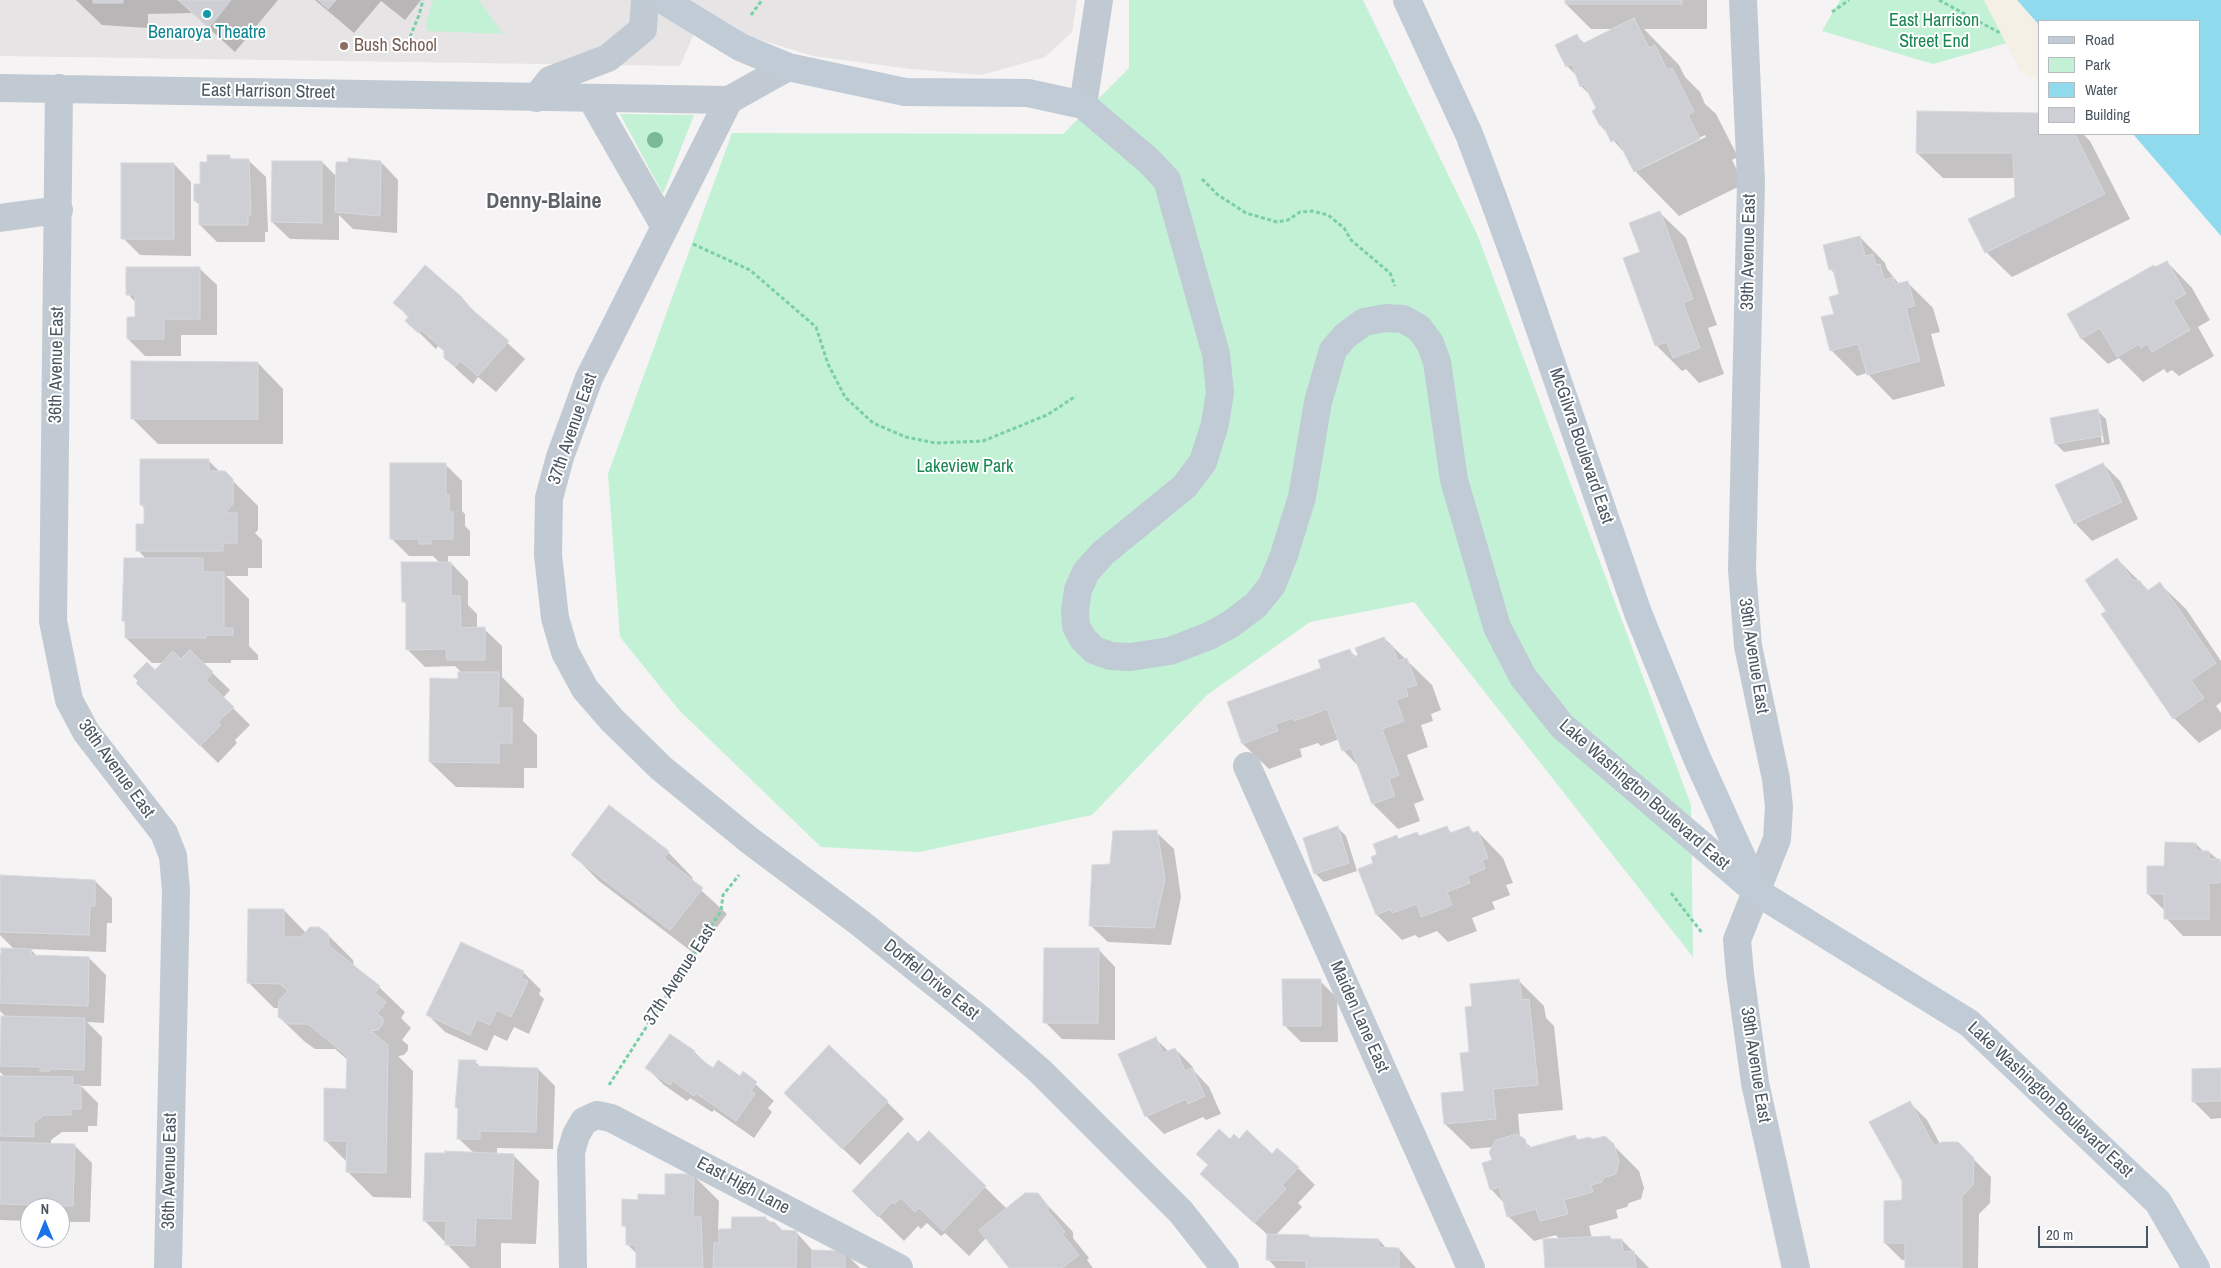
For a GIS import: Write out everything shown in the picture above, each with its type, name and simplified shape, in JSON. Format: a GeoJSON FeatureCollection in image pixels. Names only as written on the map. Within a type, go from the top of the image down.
{"type":"FeatureCollection","features":[{"type":"Feature","properties":{"kind":"main road","name":"Lake Washington Boulevard East"},"geometry":{"type":"LineString","coordinates":[[663,0],[740,47],[788,67],[905,92],[1028,93],[1083,105],[1149,161],[1167,180],[1216,354],[1220,392],[1215,424],[1202,462],[1185,486],[1103,554],[1086,572],[1078,590],[1075,610],[1076,626],[1083,640],[1094,650],[1111,656],[1139,656],[1163,652],[1191,644],[1209,636],[1231,624],[1256,605],[1272,585],[1284,555],[1302,497],[1318,402],[1333,350],[1345,336],[1364,322],[1386,318],[1403,319],[1420,328],[1430,343],[1437,362],[1454,480],[1497,627],[1523,677],[1562,726],[1757,892],[1969,1023],[2158,1202],[2196,1268]]}},
{"type":"Feature","properties":{"kind":"main road","name":"McGilvra Boulevard East"},"geometry":{"type":"LineString","coordinates":[[1407,0],[1469,134],[1519,268],[1638,613],[1696,756],[1757,892]]}},
{"type":"Feature","properties":{"kind":"street"},"geometry":{"type":"LineString","coordinates":[[536,98],[550,80],[608,58],[643,29],[645,0]]}},
{"type":"Feature","properties":{"kind":"street"},"geometry":{"type":"LineString","coordinates":[[1083,105],[1099,0]]}},
{"type":"Feature","properties":{"kind":"street","name":"39th Avenue East"},"geometry":{"type":"LineString","coordinates":[[1743,0],[1751,182],[1742,570],[1748,646],[1776,779],[1779,807],[1777,839],[1757,892],[1744,919],[1738,940],[1740,974],[1755,1083],[1796,1268]]}},
{"type":"Feature","properties":{"kind":"street"},"geometry":{"type":"LineString","coordinates":[[729,100],[788,67]]}},
{"type":"Feature","properties":{"kind":"street","name":"East Harrison Street"},"geometry":{"type":"LineString","coordinates":[[0,88],[729,100]]}},
{"type":"Feature","properties":{"kind":"street","name":"36th Avenue East"},"geometry":{"type":"LineString","coordinates":[[59,88],[53,620],[60,664],[69,700],[86,732],[164,833],[174,856],[176,901],[168,1268]]}},
{"type":"Feature","properties":{"kind":"street"},"geometry":{"type":"LineString","coordinates":[[591,98],[665,227]]}},
{"type":"Feature","properties":{"kind":"street","name":"37th Avenue East"},"geometry":{"type":"LineString","coordinates":[[612,720],[586,689],[565,652],[555,618],[548,555],[549,498],[560,457],[589,378],[729,100]]}},
{"type":"Feature","properties":{"kind":"street"},"geometry":{"type":"LineString","coordinates":[[0,218],[59,210]]}},
{"type":"Feature","properties":{"kind":"street","name":"Dorffel Drive East"},"geometry":{"type":"LineString","coordinates":[[612,720],[661,768],[749,840],[860,922],[981,1020],[1040,1071],[1181,1212],[1225,1268]]}},
{"type":"Feature","properties":{"kind":"street","name":"Maiden Lane East"},"geometry":{"type":"LineString","coordinates":[[1247,766],[1471,1268]]}},
{"type":"Feature","properties":{"kind":"street","name":"East High Lane"},"geometry":{"type":"LineString","coordinates":[[572,1268],[571,1152],[576,1136],[584,1121],[598,1115],[612,1118],[899,1268]]}},
{"type":"Feature","properties":{"kind":"path"},"geometry":{"type":"LineString","coordinates":[[410,37],[423,0]]}},
{"type":"Feature","properties":{"kind":"path"},"geometry":{"type":"LineString","coordinates":[[751,16],[762,0]]}},
{"type":"Feature","properties":{"kind":"path"},"geometry":{"type":"LineString","coordinates":[[1832,12],[1849,0]]}},
{"type":"Feature","properties":{"kind":"path"},"geometry":{"type":"LineString","coordinates":[[1939,0],[2002,34]]}},
{"type":"Feature","properties":{"kind":"path"},"geometry":{"type":"LineString","coordinates":[[1200,176],[1218,195],[1246,213],[1277,222],[1288,220],[1300,212],[1312,211],[1328,215],[1344,228],[1351,240],[1390,273],[1393,280]]}},
{"type":"Feature","properties":{"kind":"path"},"geometry":{"type":"LineString","coordinates":[[688,242],[750,270],[816,327],[828,364],[844,397],[873,423],[906,437],[935,443],[983,441],[1047,415],[1076,396]]}},
{"type":"Feature","properties":{"kind":"path","name":"37th Avenue East"},"geometry":{"type":"LineString","coordinates":[[611,1081],[721,911],[723,895],[744,868]]}},
{"type":"Feature","properties":{"kind":"path"},"geometry":{"type":"LineString","coordinates":[[1671,893],[1702,931],[1706,940]]}},
{"type":"Feature","properties":{"kind":"shaded area","name":"Bush School"},"geometry":{"type":"Polygon","coordinates":[[[0,0],[1077,0],[1072,32],[1045,57],[982,75],[910,69],[813,56],[748,36],[704,11],[680,66],[0,56],[0,0]]]}},
{"type":"Feature","properties":{"kind":"green space"},"geometry":{"type":"Polygon","coordinates":[[[433,0],[479,0],[503,34],[428,31],[426,24],[433,0]]]}},
{"type":"Feature","properties":{"kind":"green space","name":"Lakeview Park"},"geometry":{"type":"Polygon","coordinates":[[[1129,0],[1363,0],[1477,234],[1691,805],[1693,957],[1414,602],[1310,622],[1207,695],[1092,815],[919,852],[821,847],[679,710],[620,637],[608,474],[732,133],[1063,134],[1129,68],[1129,0]]]}},
{"type":"Feature","properties":{"kind":"green space","name":"East Harrison Street End"},"geometry":{"type":"Polygon","coordinates":[[[1840,0],[1984,0],[2007,43],[1933,64],[1822,31],[1840,0]]]}},
{"type":"Feature","properties":{"kind":"green space"},"geometry":{"type":"Polygon","coordinates":[[[620,114],[694,115],[663,194],[620,114]]]}},
{"type":"Feature","properties":{"kind":"sand","name":"East Harrison Street End"},"geometry":{"type":"Polygon","coordinates":[[[1984,0],[2017,0],[2038,24],[2038,80],[2020,71],[1984,0]]]}},
{"type":"Feature","properties":{"kind":"water"},"geometry":{"type":"Polygon","coordinates":[[[2017,0],[2221,0],[2221,236],[2134,135],[2201,135],[2201,20],[2038,20],[2038,24],[2017,0]]]}},
{"type":"Feature","properties":{"kind":"building","name":"Benaroya Theatre"},"geometry":{"type":"Polygon","coordinates":[[[93,0],[123,0],[123,3],[93,3],[93,0]]]}},
{"type":"Feature","properties":{"kind":"building","name":"Benaroya Theatre"},"geometry":{"type":"Polygon","coordinates":[[[178,0],[231,0],[209,28],[178,0]]]}},
{"type":"Feature","properties":{"kind":"building"},"geometry":{"type":"Polygon","coordinates":[[[318,0],[336,0],[328,9],[318,0]]]}},
{"type":"Feature","properties":{"kind":"building"},"geometry":{"type":"Polygon","coordinates":[[[1565,0],[1682,0],[1682,4],[1565,4],[1565,0]]]}},
{"type":"Feature","properties":{"kind":"building"},"geometry":{"type":"Polygon","coordinates":[[[1634,18],[1649,48],[1655,45],[1667,70],[1672,68],[1694,112],[1688,115],[1700,139],[1634,172],[1617,139],[1611,142],[1603,125],[1600,126],[1592,111],[1596,108],[1584,84],[1580,87],[1572,64],[1566,67],[1555,45],[1577,34],[1582,44],[1634,18]]]}},
{"type":"Feature","properties":{"kind":"building"},"geometry":{"type":"Polygon","coordinates":[[[1917,111],[2038,113],[2038,135],[2076,135],[2105,194],[1985,253],[1968,219],[2015,197],[2013,153],[1916,153],[1917,111]]]}},
{"type":"Feature","properties":{"kind":"building"},"geometry":{"type":"Polygon","coordinates":[[[207,155],[230,155],[230,159],[249,159],[251,215],[248,215],[248,225],[199,225],[199,201],[194,201],[194,184],[200,184],[200,162],[207,162],[207,155]]]}},
{"type":"Feature","properties":{"kind":"building"},"geometry":{"type":"Polygon","coordinates":[[[348,158],[381,161],[380,216],[335,212],[336,162],[348,162],[348,158]]]}},
{"type":"Feature","properties":{"kind":"building"},"geometry":{"type":"Polygon","coordinates":[[[272,161],[322,161],[322,223],[271,222],[272,161]]]}},
{"type":"Feature","properties":{"kind":"building"},"geometry":{"type":"Polygon","coordinates":[[[121,163],[174,163],[174,239],[121,239],[121,163]]]}},
{"type":"Feature","properties":{"kind":"building"},"geometry":{"type":"Polygon","coordinates":[[[1660,211],[1693,299],[1683,303],[1700,348],[1673,358],[1667,342],[1655,346],[1623,258],[1640,252],[1629,223],[1660,211]]]}},
{"type":"Feature","properties":{"kind":"building"},"geometry":{"type":"Polygon","coordinates":[[[1860,236],[1865,256],[1873,254],[1876,265],[1880,264],[1884,280],[1893,277],[1895,284],[1908,281],[1915,306],[1906,308],[1920,361],[1867,375],[1858,344],[1830,351],[1821,317],[1834,314],[1829,297],[1839,294],[1833,269],[1829,270],[1823,245],[1860,236]]]}},
{"type":"Feature","properties":{"kind":"building"},"geometry":{"type":"Polygon","coordinates":[[[2167,261],[2186,294],[2173,301],[2190,330],[2152,352],[2147,344],[2141,348],[2139,344],[2117,357],[2100,328],[2081,339],[2067,314],[2154,265],[2155,267],[2167,261]]]}},
{"type":"Feature","properties":{"kind":"building"},"geometry":{"type":"Polygon","coordinates":[[[425,265],[463,298],[461,300],[509,341],[478,376],[460,361],[455,367],[444,358],[444,350],[421,330],[418,333],[405,321],[409,316],[393,303],[425,265]]]}},
{"type":"Feature","properties":{"kind":"building"},"geometry":{"type":"Polygon","coordinates":[[[126,267],[200,267],[200,319],[164,319],[164,339],[127,339],[127,317],[135,317],[135,295],[126,295],[126,267]]]}},
{"type":"Feature","properties":{"kind":"building"},"geometry":{"type":"Polygon","coordinates":[[[131,361],[258,362],[258,419],[131,419],[131,361]]]}},
{"type":"Feature","properties":{"kind":"building"},"geometry":{"type":"Polygon","coordinates":[[[2098,409],[2102,436],[2055,444],[2050,418],[2098,409]]]}},
{"type":"Feature","properties":{"kind":"building"},"geometry":{"type":"Polygon","coordinates":[[[140,459],[209,459],[209,471],[225,471],[233,479],[233,504],[225,513],[237,513],[237,543],[223,543],[223,551],[136,551],[136,524],[144,524],[144,505],[140,505],[140,459]]]}},
{"type":"Feature","properties":{"kind":"building"},"geometry":{"type":"Polygon","coordinates":[[[390,463],[446,463],[446,495],[449,495],[449,512],[453,512],[453,539],[431,539],[431,544],[419,544],[419,539],[390,539],[390,463]]]}},
{"type":"Feature","properties":{"kind":"building"},"geometry":{"type":"Polygon","coordinates":[[[2103,463],[2122,502],[2074,524],[2055,485],[2103,463]]]}},
{"type":"Feature","properties":{"kind":"building"},"geometry":{"type":"Polygon","coordinates":[[[124,558],[203,558],[203,572],[224,572],[224,628],[233,628],[233,635],[206,635],[206,638],[125,638],[125,621],[122,621],[124,558]]]}},
{"type":"Feature","properties":{"kind":"building"},"geometry":{"type":"Polygon","coordinates":[[[2117,558],[2133,580],[2140,581],[2147,591],[2160,582],[2216,663],[2191,680],[2204,698],[2173,719],[2101,614],[2106,611],[2085,580],[2117,558]]]}},
{"type":"Feature","properties":{"kind":"building"},"geometry":{"type":"Polygon","coordinates":[[[401,562],[451,562],[451,596],[460,596],[461,628],[485,627],[485,660],[447,660],[446,649],[406,650],[406,602],[402,602],[401,562]]]}},
{"type":"Feature","properties":{"kind":"building"},"geometry":{"type":"Polygon","coordinates":[[[1384,637],[1388,646],[1392,645],[1398,661],[1407,658],[1417,685],[1406,688],[1408,696],[1396,700],[1404,721],[1382,729],[1399,775],[1389,779],[1395,796],[1372,804],[1351,748],[1342,751],[1327,709],[1294,721],[1293,718],[1275,724],[1278,731],[1242,744],[1227,702],[1321,668],[1318,660],[1350,649],[1353,657],[1358,655],[1355,648],[1384,637]]]}},
{"type":"Feature","properties":{"kind":"building"},"geometry":{"type":"Polygon","coordinates":[[[190,650],[213,672],[206,680],[234,707],[218,722],[221,725],[200,746],[136,683],[138,681],[133,676],[147,662],[155,670],[173,651],[181,659],[190,650]]]}},
{"type":"Feature","properties":{"kind":"building"},"geometry":{"type":"Polygon","coordinates":[[[458,672],[499,672],[498,708],[512,708],[512,743],[499,743],[499,763],[429,762],[430,678],[458,679],[458,672]]]}},
{"type":"Feature","properties":{"kind":"building"},"geometry":{"type":"Polygon","coordinates":[[[609,805],[669,851],[664,858],[703,888],[670,930],[571,855],[609,805]]]}},
{"type":"Feature","properties":{"kind":"building"},"geometry":{"type":"Polygon","coordinates":[[[1338,826],[1349,863],[1314,874],[1303,838],[1338,826]]]}},
{"type":"Feature","properties":{"kind":"building"},"geometry":{"type":"Polygon","coordinates":[[[1447,826],[1450,833],[1469,826],[1472,833],[1478,831],[1488,858],[1482,860],[1485,869],[1467,876],[1470,883],[1447,892],[1452,905],[1421,917],[1417,904],[1392,913],[1391,909],[1376,915],[1358,869],[1373,863],[1371,857],[1377,854],[1373,844],[1397,835],[1398,839],[1417,832],[1419,836],[1447,826]]]}},
{"type":"Feature","properties":{"kind":"building"},"geometry":{"type":"Polygon","coordinates":[[[1157,830],[1165,879],[1154,928],[1089,926],[1092,865],[1110,864],[1113,831],[1157,830]]]}},
{"type":"Feature","properties":{"kind":"building"},"geometry":{"type":"Polygon","coordinates":[[[2165,842],[2196,843],[2196,851],[2209,851],[2209,859],[2220,859],[2220,883],[2209,883],[2209,919],[2164,919],[2164,894],[2147,894],[2147,866],[2164,866],[2165,842]]]}},
{"type":"Feature","properties":{"kind":"building"},"geometry":{"type":"Polygon","coordinates":[[[0,875],[95,880],[95,906],[90,906],[89,935],[0,932],[0,875]]]}},
{"type":"Feature","properties":{"kind":"building"},"geometry":{"type":"Polygon","coordinates":[[[248,909],[284,909],[284,937],[301,937],[310,927],[319,927],[328,934],[329,946],[380,986],[375,993],[386,1002],[377,1014],[383,1018],[383,1024],[378,1030],[371,1031],[388,1045],[386,1173],[346,1172],[347,1141],[324,1141],[324,1088],[346,1089],[347,1056],[308,1024],[289,1024],[278,1017],[279,1000],[288,991],[280,984],[247,983],[248,909]]]}},
{"type":"Feature","properties":{"kind":"building"},"geometry":{"type":"Polygon","coordinates":[[[461,942],[524,971],[521,978],[528,981],[511,1017],[497,1010],[490,1025],[477,1019],[470,1035],[426,1015],[461,942]]]}},
{"type":"Feature","properties":{"kind":"building"},"geometry":{"type":"Polygon","coordinates":[[[1,948],[32,949],[31,955],[89,957],[88,1006],[0,1003],[1,948]]]}},
{"type":"Feature","properties":{"kind":"building"},"geometry":{"type":"Polygon","coordinates":[[[1044,948],[1099,948],[1098,1023],[1043,1023],[1044,948]]]}},
{"type":"Feature","properties":{"kind":"building"},"geometry":{"type":"Polygon","coordinates":[[[1282,979],[1321,979],[1321,1026],[1283,1026],[1282,979]]]}},
{"type":"Feature","properties":{"kind":"building"},"geometry":{"type":"Polygon","coordinates":[[[1519,979],[1522,1000],[1529,999],[1538,1085],[1493,1089],[1496,1119],[1444,1124],[1441,1093],[1464,1091],[1460,1053],[1469,1052],[1465,1007],[1472,1006],[1470,984],[1519,979]]]}},
{"type":"Feature","properties":{"kind":"building"},"geometry":{"type":"Polygon","coordinates":[[[1,1016],[85,1018],[84,1070],[51,1069],[50,1071],[40,1071],[40,1067],[0,1066],[1,1016]]]}},
{"type":"Feature","properties":{"kind":"building"},"geometry":{"type":"Polygon","coordinates":[[[670,1034],[695,1051],[693,1054],[713,1068],[718,1060],[740,1076],[743,1071],[757,1082],[751,1091],[755,1094],[736,1121],[696,1093],[694,1096],[673,1081],[670,1085],[645,1068],[670,1034]]]}},
{"type":"Feature","properties":{"kind":"building"},"geometry":{"type":"Polygon","coordinates":[[[1156,1037],[1163,1053],[1175,1048],[1185,1071],[1192,1068],[1205,1096],[1188,1104],[1186,1099],[1145,1117],[1118,1054],[1156,1037]]]}},
{"type":"Feature","properties":{"kind":"building"},"geometry":{"type":"Polygon","coordinates":[[[829,1045],[888,1101],[842,1149],[784,1093],[829,1045]]]}},
{"type":"Feature","properties":{"kind":"building"},"geometry":{"type":"Polygon","coordinates":[[[459,1060],[476,1060],[475,1066],[538,1068],[536,1132],[480,1131],[480,1139],[457,1139],[458,1107],[455,1107],[459,1060]]]}},
{"type":"Feature","properties":{"kind":"building"},"geometry":{"type":"Polygon","coordinates":[[[2221,1068],[2221,1101],[2192,1102],[2192,1069],[2221,1068]]]}},
{"type":"Feature","properties":{"kind":"building"},"geometry":{"type":"Polygon","coordinates":[[[0,1076],[73,1077],[73,1085],[81,1085],[81,1109],[71,1109],[71,1115],[44,1115],[34,1123],[34,1137],[0,1136],[0,1076]]]}},
{"type":"Feature","properties":{"kind":"building"},"geometry":{"type":"Polygon","coordinates":[[[1910,1101],[1934,1146],[1942,1142],[1958,1142],[1974,1158],[1973,1185],[1962,1196],[1962,1268],[1905,1268],[1905,1243],[1884,1243],[1884,1201],[1902,1200],[1902,1181],[1869,1122],[1910,1101]]]}},
{"type":"Feature","properties":{"kind":"building"},"geometry":{"type":"Polygon","coordinates":[[[1219,1129],[1230,1139],[1234,1134],[1239,1139],[1247,1130],[1272,1154],[1277,1148],[1299,1167],[1282,1185],[1286,1189],[1254,1223],[1200,1174],[1208,1165],[1196,1154],[1219,1129]]]}},
{"type":"Feature","properties":{"kind":"building"},"geometry":{"type":"Polygon","coordinates":[[[929,1131],[986,1186],[943,1231],[919,1208],[915,1212],[901,1198],[894,1204],[892,1202],[878,1217],[852,1191],[908,1132],[918,1142],[929,1131]]]}},
{"type":"Feature","properties":{"kind":"building"},"geometry":{"type":"Polygon","coordinates":[[[1517,1134],[1525,1139],[1528,1148],[1575,1135],[1577,1140],[1605,1136],[1614,1144],[1619,1162],[1616,1174],[1603,1178],[1602,1182],[1591,1185],[1593,1192],[1564,1200],[1568,1214],[1540,1221],[1536,1209],[1507,1217],[1499,1187],[1490,1190],[1482,1163],[1492,1160],[1489,1152],[1496,1140],[1517,1134]]]}},
{"type":"Feature","properties":{"kind":"building"},"geometry":{"type":"Polygon","coordinates":[[[0,1142],[75,1144],[73,1206],[70,1206],[70,1198],[20,1198],[20,1205],[0,1204],[0,1142]]]}},
{"type":"Feature","properties":{"kind":"building"},"geometry":{"type":"Polygon","coordinates":[[[445,1151],[514,1154],[511,1219],[476,1218],[475,1246],[445,1245],[446,1221],[423,1221],[425,1153],[445,1153],[445,1151]]]}},
{"type":"Feature","properties":{"kind":"building"},"geometry":{"type":"Polygon","coordinates":[[[665,1174],[694,1174],[693,1217],[701,1217],[703,1268],[636,1268],[636,1245],[626,1245],[626,1226],[622,1226],[622,1199],[638,1200],[638,1194],[665,1195],[665,1174]]]}},
{"type":"Feature","properties":{"kind":"building"},"geometry":{"type":"Polygon","coordinates":[[[1025,1193],[1038,1193],[1048,1206],[1048,1211],[1065,1232],[1062,1234],[1079,1255],[1062,1268],[1009,1268],[979,1230],[1025,1193]]]}},
{"type":"Feature","properties":{"kind":"building"},"geometry":{"type":"Polygon","coordinates":[[[732,1217],[766,1217],[766,1222],[774,1222],[782,1230],[797,1231],[796,1268],[713,1268],[714,1243],[719,1243],[719,1229],[731,1229],[732,1217]]]}},
{"type":"Feature","properties":{"kind":"building"},"geometry":{"type":"Polygon","coordinates":[[[1267,1234],[1379,1239],[1379,1247],[1399,1248],[1399,1268],[1306,1268],[1306,1261],[1266,1260],[1267,1234]]]}},
{"type":"Feature","properties":{"kind":"building"},"geometry":{"type":"Polygon","coordinates":[[[1610,1236],[1610,1239],[1622,1239],[1623,1252],[1634,1251],[1636,1268],[1545,1268],[1543,1239],[1610,1236]]]}},
{"type":"Feature","properties":{"kind":"building"},"geometry":{"type":"Polygon","coordinates":[[[812,1250],[845,1251],[845,1268],[812,1268],[812,1250]]]}},
{"type":"Feature","properties":{"kind":"place","name":"Benaroya Theatre"},"geometry":{"type":"Point","coordinates":[207,14]}},
{"type":"Feature","properties":{"kind":"place","name":"Bush School"},"geometry":{"type":"Point","coordinates":[344,46]}},
{"type":"Feature","properties":{"kind":"district","name":"Denny-Blaine"},"geometry":{"type":"Point","coordinates":[544,202]}}]}
